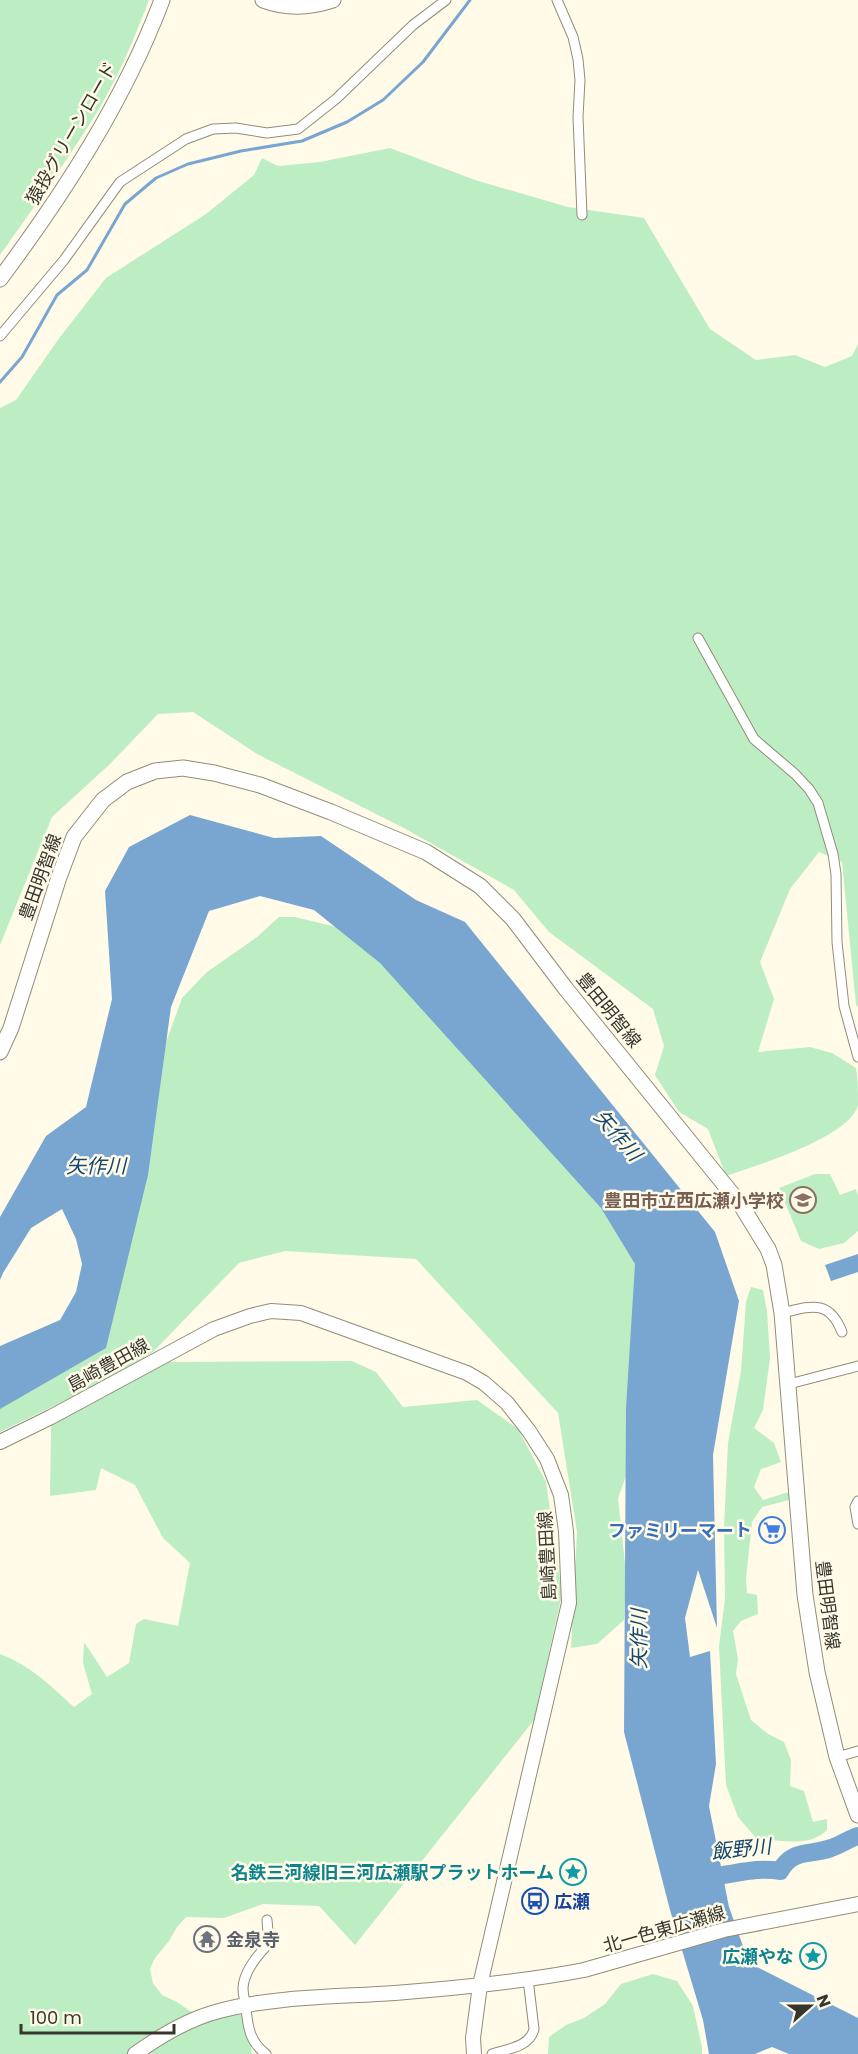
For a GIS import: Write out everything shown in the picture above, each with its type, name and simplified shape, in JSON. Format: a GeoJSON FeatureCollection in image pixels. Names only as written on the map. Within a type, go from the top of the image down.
{"type":"FeatureCollection","features":[{"type":"Feature","properties":{"kind":"main road","name":"猿投グリーンロード"},"geometry":{"type":"LineString","coordinates":[[0,279],[80,164],[129,73],[162,0]]}},
{"type":"Feature","properties":{"kind":"main road"},"geometry":{"type":"LineString","coordinates":[[263,0],[286,7],[311,6],[333,0]]}},
{"type":"Feature","properties":{"kind":"main road","name":"豊田明智線"},"geometry":{"type":"LineString","coordinates":[[0,1052],[11,1028],[74,837],[103,800],[127,782],[155,771],[183,768],[214,773],[260,785],[426,852],[480,886],[498,903],[741,1205],[768,1249],[774,1266],[782,1312],[805,1595],[817,1672],[837,1757],[858,1815]]}},
{"type":"Feature","properties":{"kind":"main road","name":"島崎豊田線"},"geometry":{"type":"LineString","coordinates":[[0,1442],[214,1329],[271,1311],[301,1313],[467,1373],[484,1383],[507,1403],[529,1431],[547,1460],[561,1495],[566,1531],[569,1603],[480,1985],[473,2038],[474,2054]]}},
{"type":"Feature","properties":{"kind":"main road","name":"北一色東広瀬線"},"geometry":{"type":"LineString","coordinates":[[135,2054],[180,2025],[218,2011],[269,2002],[480,1985],[584,1970],[724,1930],[858,1904]]}},
{"type":"Feature","properties":{"kind":"street"},"geometry":{"type":"LineString","coordinates":[[0,336],[64,260],[120,182],[186,139],[213,129],[236,128],[267,133],[298,129],[336,99],[413,25],[446,0]]}},
{"type":"Feature","properties":{"kind":"street"},"geometry":{"type":"LineString","coordinates":[[557,0],[573,38],[578,58],[582,215]]}},
{"type":"Feature","properties":{"kind":"street"},"geometry":{"type":"LineString","coordinates":[[698,638],[754,739],[795,774],[818,803],[834,854],[837,942],[843,996],[858,1057]]}},
{"type":"Feature","properties":{"kind":"street"},"geometry":{"type":"LineString","coordinates":[[782,1312],[808,1306],[822,1307],[832,1313],[842,1332]]}},
{"type":"Feature","properties":{"kind":"street"},"geometry":{"type":"LineString","coordinates":[[789,1383],[858,1366]]}},
{"type":"Feature","properties":{"kind":"street"},"geometry":{"type":"LineString","coordinates":[[858,1501],[855,1507],[858,1524]]}},
{"type":"Feature","properties":{"kind":"street"},"geometry":{"type":"LineString","coordinates":[[837,1757],[858,1751]]}},
{"type":"Feature","properties":{"kind":"street"},"geometry":{"type":"LineString","coordinates":[[266,2054],[248,2030],[242,1991],[250,1967],[269,1943],[267,1920]]}},
{"type":"Feature","properties":{"kind":"street"},"geometry":{"type":"LineString","coordinates":[[492,2054],[524,2044],[533,2034],[528,1979]]}},
{"type":"Feature","properties":{"kind":"green space"},"geometry":{"type":"Polygon","coordinates":[[[0,0],[149,0],[126,56],[99,109],[0,255],[0,0]]]}},
{"type":"Feature","properties":{"kind":"green space"},"geometry":{"type":"Polygon","coordinates":[[[390,148],[475,180],[568,207],[644,218],[710,329],[756,360],[795,355],[825,367],[852,356],[858,344],[858,1007],[842,862],[819,852],[790,889],[760,962],[774,999],[758,1052],[810,1047],[832,1053],[856,1068],[858,1105],[852,1117],[838,1128],[821,1139],[779,1158],[726,1176],[708,1129],[679,1112],[655,1075],[664,1046],[653,1009],[549,932],[514,890],[402,827],[257,754],[193,712],[158,714],[109,765],[52,817],[0,945],[0,408],[16,400],[60,337],[106,278],[206,214],[254,175],[262,158],[278,166],[320,162],[390,148]]]}},
{"type":"Feature","properties":{"kind":"green space"},"geometry":{"type":"Polygon","coordinates":[[[279,917],[295,917],[353,931],[580,1172],[652,1275],[635,1452],[618,1498],[626,1573],[624,1620],[597,1644],[571,1648],[577,1532],[558,1413],[416,1259],[285,1251],[239,1263],[153,1352],[116,1376],[0,1432],[0,1399],[93,1352],[155,1073],[182,998],[207,972],[257,937],[279,917]]]}},
{"type":"Feature","properties":{"kind":"green space"},"geometry":{"type":"Polygon","coordinates":[[[815,1174],[830,1174],[840,1195],[856,1189],[858,1196],[858,1231],[844,1243],[819,1249],[801,1241],[779,1188],[815,1174]]]}},
{"type":"Feature","properties":{"kind":"green space"},"geometry":{"type":"Polygon","coordinates":[[[751,1287],[763,1290],[767,1311],[770,1358],[763,1410],[754,1428],[774,1443],[781,1462],[761,1469],[754,1487],[763,1500],[789,1492],[789,1500],[762,1507],[752,1522],[746,1579],[747,1593],[757,1595],[758,1614],[741,1621],[733,1631],[738,1659],[736,1674],[751,1720],[768,1734],[784,1742],[791,1760],[790,1786],[804,1791],[813,1822],[827,1819],[827,1830],[820,1836],[793,1842],[756,1838],[738,1817],[726,1785],[719,1646],[725,1599],[724,1527],[728,1443],[741,1371],[746,1302],[751,1287]]]}},
{"type":"Feature","properties":{"kind":"green space"},"geometry":{"type":"Polygon","coordinates":[[[352,1361],[376,1372],[403,1407],[477,1400],[518,1429],[546,1482],[562,1594],[534,1720],[355,1945],[319,1906],[263,1904],[224,1918],[186,1917],[177,1927],[150,1969],[153,1983],[162,1995],[190,2011],[212,2017],[246,2014],[252,2054],[0,2054],[0,1654],[31,1670],[74,1707],[92,1694],[83,1663],[84,1642],[107,1677],[129,1663],[136,1624],[144,1619],[178,1626],[190,1563],[163,1538],[135,1485],[101,1468],[96,1490],[50,1496],[51,1426],[113,1388],[164,1362],[352,1361]]]}},
{"type":"Feature","properties":{"kind":"green space"},"geometry":{"type":"Polygon","coordinates":[[[653,1974],[677,1981],[693,2006],[702,2054],[548,2054],[549,2037],[605,2004],[621,1984],[653,1974]]]}},
{"type":"Feature","properties":{"kind":"water","name":"矢作川"},"geometry":{"type":"Polygon","coordinates":[[[190,815],[274,838],[321,836],[416,900],[465,922],[715,1232],[739,1301],[713,1455],[717,1628],[698,1570],[685,1618],[690,1657],[710,1651],[716,1764],[709,1806],[729,1907],[749,1963],[858,2018],[858,2054],[789,2054],[772,2047],[755,2054],[709,2054],[703,2020],[670,1910],[624,1732],[626,1408],[635,1264],[601,1208],[380,963],[314,910],[260,896],[209,911],[171,1007],[148,1175],[106,1348],[0,1409],[0,1346],[60,1320],[76,1292],[82,1264],[76,1239],[62,1209],[31,1228],[0,1280],[0,1217],[46,1136],[86,1107],[112,999],[105,891],[129,847],[190,815]]]}},
{"type":"Feature","properties":{"kind":"water"},"geometry":{"type":"Polygon","coordinates":[[[858,1254],[858,1272],[831,1281],[825,1265],[858,1254]]]}},
{"type":"Feature","properties":{"kind":"waterway"},"geometry":{"type":"LineString","coordinates":[[0,382],[22,357],[57,295],[87,270],[125,204],[156,178],[188,164],[241,151],[302,141],[347,122],[383,100],[423,62],[470,0]]}},
{"type":"Feature","properties":{"kind":"waterway","name":"飯野川"},"geometry":{"type":"LineString","coordinates":[[700,1877],[760,1870],[780,1871],[790,1859],[796,1856],[831,1848],[858,1836]]}},
{"type":"Feature","properties":{"kind":"place","name":"豊田市立西広瀬小学校"},"geometry":{"type":"Point","coordinates":[803,1200]}},
{"type":"Feature","properties":{"kind":"place","name":"ファミリーマート"},"geometry":{"type":"Point","coordinates":[772,1530]}},
{"type":"Feature","properties":{"kind":"place","name":"名鉄三河線旧三河広瀬駅プラットホーム"},"geometry":{"type":"Point","coordinates":[573,1872]}},
{"type":"Feature","properties":{"kind":"place","name":"広瀬"},"geometry":{"type":"Point","coordinates":[535,1901]}},
{"type":"Feature","properties":{"kind":"place","name":"金泉寺"},"geometry":{"type":"Point","coordinates":[207,1939]}},
{"type":"Feature","properties":{"kind":"place","name":"広瀬やな"},"geometry":{"type":"Point","coordinates":[813,1956]}}]}
